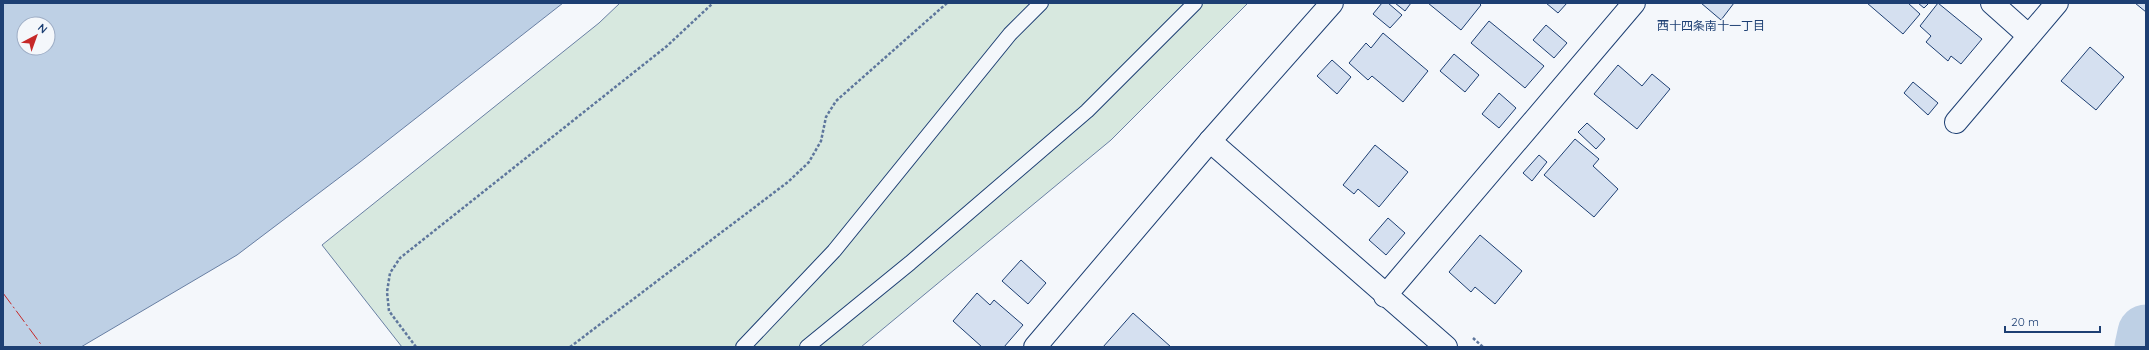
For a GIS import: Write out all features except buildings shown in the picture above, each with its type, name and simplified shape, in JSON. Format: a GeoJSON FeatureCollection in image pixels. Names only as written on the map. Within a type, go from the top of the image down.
{"type":"FeatureCollection","features":[{"type":"Feature","properties":{"kind":"street"},"geometry":{"type":"LineString","coordinates":[[1035,347],[1210,141],[1332,3]]}},
{"type":"Feature","properties":{"kind":"street"},"geometry":{"type":"LineString","coordinates":[[1386,296],[1634,3]]}},
{"type":"Feature","properties":{"kind":"street"},"geometry":{"type":"LineString","coordinates":[[1992,3],[2029,36]]}},
{"type":"Feature","properties":{"kind":"street"},"geometry":{"type":"LineString","coordinates":[[1956,122],[2057,3]]}},
{"type":"Feature","properties":{"kind":"street"},"geometry":{"type":"LineString","coordinates":[[1210,141],[1446,347]]}},
{"type":"Feature","properties":{"kind":"lane"},"geometry":{"type":"LineString","coordinates":[[742,347],[834,251],[1010,34],[1042,3]]}},
{"type":"Feature","properties":{"kind":"lane"},"geometry":{"type":"LineString","coordinates":[[807,347],[910,263],[1087,111],[1195,3]]}},
{"type":"Feature","properties":{"kind":"path"},"geometry":{"type":"LineString","coordinates":[[416,347],[389,311],[387,292],[390,274],[400,258],[668,46],[713,3]]}},
{"type":"Feature","properties":{"kind":"path"},"geometry":{"type":"LineString","coordinates":[[570,347],[788,182],[809,162],[821,141],[826,118],[836,101],[947,3]]}},
{"type":"Feature","properties":{"kind":"shaded area"},"geometry":{"type":"Polygon","coordinates":[[[620,3],[1248,3],[1111,140],[861,347],[402,347],[322,245],[599,23],[620,3]]]}},
{"type":"Feature","properties":{"kind":"water"},"geometry":{"type":"Polygon","coordinates":[[[3,3],[563,3],[360,162],[237,255],[81,347],[3,347],[3,3]]]}},
{"type":"Feature","properties":{"kind":"waterway"},"geometry":{"type":"LineString","coordinates":[[2143,347],[2146,333]]}},
{"type":"Feature","properties":{"kind":"power"},"geometry":{"type":"LineString","coordinates":[[3,293],[43,347]]}},
{"type":"Feature","properties":{"kind":"district","name":"西十四条南十一丁目"},"geometry":{"type":"Point","coordinates":[1711,26]}}]}
